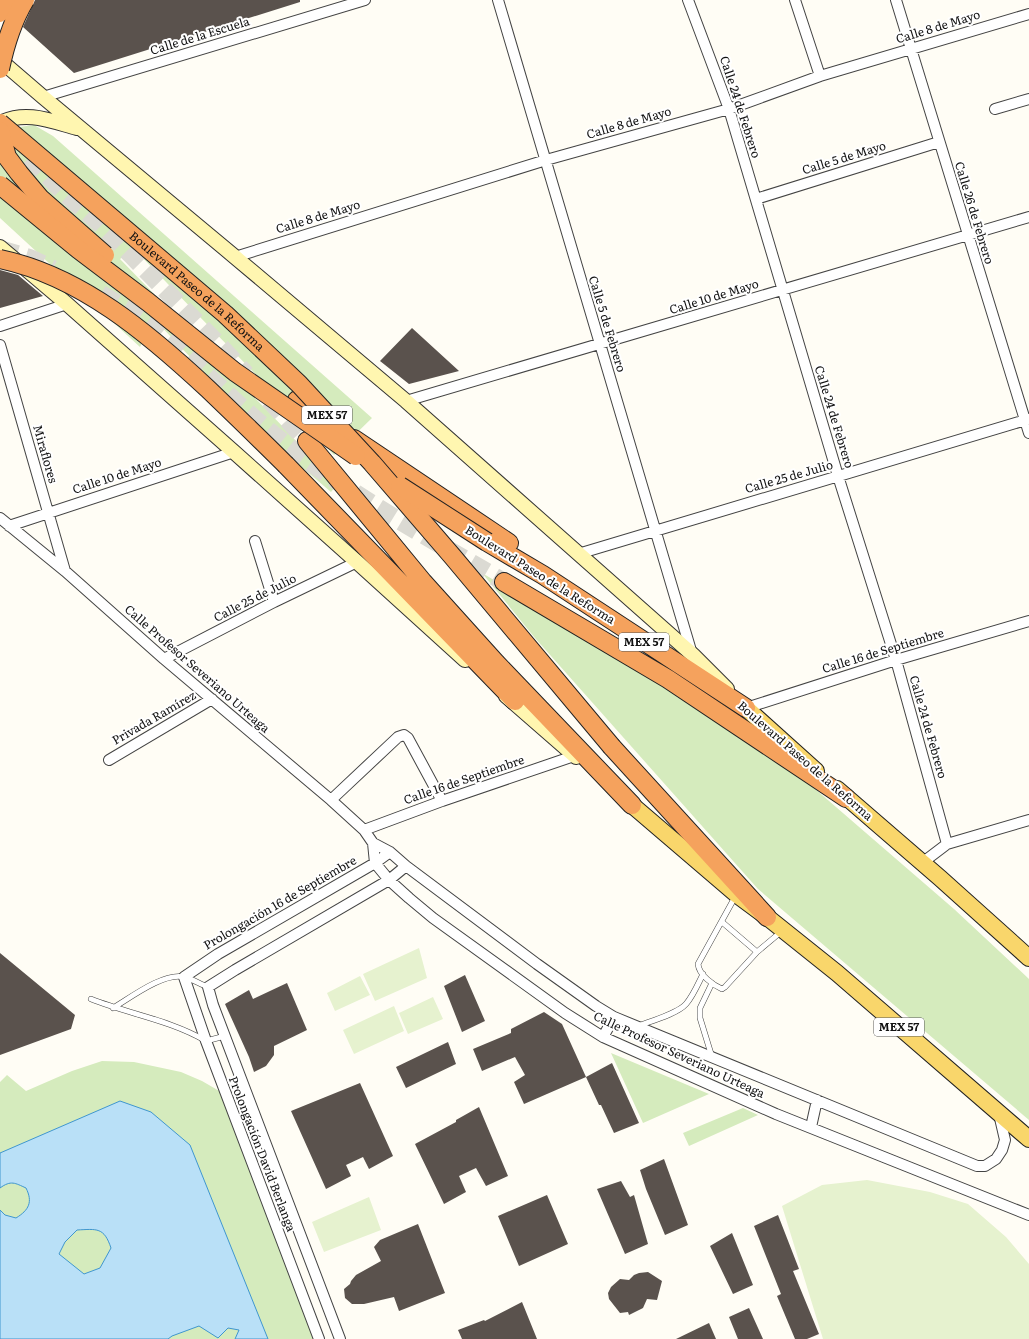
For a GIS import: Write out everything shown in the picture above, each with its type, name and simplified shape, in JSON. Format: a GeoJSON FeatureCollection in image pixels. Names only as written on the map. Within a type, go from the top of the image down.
{"type":"FeatureCollection","features":[{"type":"Feature","properties":{"kind":"highway"},"geometry":{"type":"LineString","coordinates":[[0,13],[19,1]]}},
{"type":"Feature","properties":{"kind":"highway"},"geometry":{"type":"LineString","coordinates":[[0,69],[6,41],[19,1]]}},
{"type":"Feature","properties":{"kind":"highway","name":"Boulevard Paseo de la Reforma"},"geometry":{"type":"LineString","coordinates":[[0,123],[224,314],[299,384],[387,481],[612,747],[767,917]]}},
{"type":"Feature","properties":{"kind":"highway"},"geometry":{"type":"LineString","coordinates":[[0,132],[6,156],[40,198],[130,277],[214,345],[516,548],[542,575]]}},
{"type":"Feature","properties":{"kind":"highway","name":"Boulevard Paseo de la Reforma"},"geometry":{"type":"LineString","coordinates":[[0,184],[78,249],[148,302],[235,372],[431,507],[542,575],[746,708]]}},
{"type":"Feature","properties":{"kind":"highway"},"geometry":{"type":"LineString","coordinates":[[1,250],[18,262],[48,273],[103,304],[143,332],[168,352],[286,465],[529,716]]}},
{"type":"Feature","properties":{"kind":"highway"},"geometry":{"type":"LineString","coordinates":[[307,441],[423,582],[496,663],[632,805]]}},
{"type":"Feature","properties":{"kind":"highway"},"geometry":{"type":"LineString","coordinates":[[504,582],[668,679],[846,798]]}},
{"type":"Feature","properties":{"kind":"main road"},"geometry":{"type":"LineString","coordinates":[[0,32],[19,1]]}},
{"type":"Feature","properties":{"kind":"main road"},"geometry":{"type":"LineString","coordinates":[[0,60],[406,401],[693,655],[746,708]]}},
{"type":"Feature","properties":{"kind":"main road"},"geometry":{"type":"LineString","coordinates":[[0,123],[8,119],[24,116],[44,119],[81,129]]}},
{"type":"Feature","properties":{"kind":"main road"},"geometry":{"type":"LineString","coordinates":[[1,250],[67,304],[457,653],[632,805]]}},
{"type":"Feature","properties":{"kind":"main road","name":"Boulevard Paseo de la Reforma"},"geometry":{"type":"LineString","coordinates":[[746,708],[846,798],[1029,958]]}},
{"type":"Feature","properties":{"kind":"main road","name":"Boulevard Paseo de la Reforma"},"geometry":{"type":"LineString","coordinates":[[632,805],[736,894],[837,973],[1029,1139]]}},
{"type":"Feature","properties":{"kind":"street","name":"Calle de la Escuela"},"geometry":{"type":"LineString","coordinates":[[43,97],[365,0]]}},
{"type":"Feature","properties":{"kind":"street","name":"Calle 5 de Febrero"},"geometry":{"type":"LineString","coordinates":[[498,0],[693,655]]}},
{"type":"Feature","properties":{"kind":"street","name":"Calle 24 de Febrero"},"geometry":{"type":"LineString","coordinates":[[688,0],[729,109],[838,476],[896,660],[947,844]]}},
{"type":"Feature","properties":{"kind":"street"},"geometry":{"type":"LineString","coordinates":[[795,0],[820,76]]}},
{"type":"Feature","properties":{"kind":"street","name":"Calle 26 de Febrero"},"geometry":{"type":"LineString","coordinates":[[896,0],[967,235],[1027,420],[1029,433]]}},
{"type":"Feature","properties":{"kind":"street","name":"Calle 8 de Mayo"},"geometry":{"type":"LineString","coordinates":[[235,257],[546,160],[729,109],[820,76],[1029,14]]}},
{"type":"Feature","properties":{"kind":"street"},"geometry":{"type":"LineString","coordinates":[[995,108],[1029,99]]}},
{"type":"Feature","properties":{"kind":"street","name":"Calle 5 de Mayo"},"geometry":{"type":"LineString","coordinates":[[756,199],[939,142]]}},
{"type":"Feature","properties":{"kind":"street","name":"Calle 10 de Mayo"},"geometry":{"type":"LineString","coordinates":[[406,401],[1029,216]]}},
{"type":"Feature","properties":{"kind":"street"},"geometry":{"type":"LineString","coordinates":[[0,326],[67,304]]}},
{"type":"Feature","properties":{"kind":"street","name":"Miraflores"},"geometry":{"type":"LineString","coordinates":[[0,345],[65,572]]}},
{"type":"Feature","properties":{"kind":"street","name":"Calle 25 de Julio"},"geometry":{"type":"LineString","coordinates":[[578,554],[1027,420]]}},
{"type":"Feature","properties":{"kind":"street","name":"Calle 10 de Mayo"},"geometry":{"type":"LineString","coordinates":[[9,526],[234,452]]}},
{"type":"Feature","properties":{"kind":"street","name":"Calle Profesor Severiano Urteaga"},"geometry":{"type":"LineString","coordinates":[[0,518],[330,800],[364,830],[373,843],[390,852],[406,866],[537,964],[614,1017],[977,1166],[985,1166],[996,1159],[1002,1150],[1005,1140],[999,1114]]}},
{"type":"Feature","properties":{"kind":"street"},"geometry":{"type":"LineString","coordinates":[[256,541],[274,602]]}},
{"type":"Feature","properties":{"kind":"street","name":"Calle 25 de Julio"},"geometry":{"type":"LineString","coordinates":[[164,659],[274,602],[357,562]]}},
{"type":"Feature","properties":{"kind":"street","name":"Calle 16 de Septiembre"},"geometry":{"type":"LineString","coordinates":[[746,708],[896,660],[1029,621]]}},
{"type":"Feature","properties":{"kind":"street","name":"Privada Ramírez"},"geometry":{"type":"LineString","coordinates":[[109,760],[212,699]]}},
{"type":"Feature","properties":{"kind":"street"},"geometry":{"type":"LineString","coordinates":[[330,800],[398,737],[404,735],[408,738],[442,801]]}},
{"type":"Feature","properties":{"kind":"street","name":"Calle 16 de Septiembre"},"geometry":{"type":"LineString","coordinates":[[364,830],[442,801],[574,756]]}},
{"type":"Feature","properties":{"kind":"street"},"geometry":{"type":"LineString","coordinates":[[922,863],[947,844],[1029,820]]}},
{"type":"Feature","properties":{"kind":"street","name":"Calle Profesor Severiano Urteaga"},"geometry":{"type":"LineString","coordinates":[[373,843],[375,863],[389,880],[433,918],[566,1013],[603,1037],[771,1112],[1029,1215]]}},
{"type":"Feature","properties":{"kind":"street","name":"Prolongación 16 de Septiembre"},"geometry":{"type":"LineString","coordinates":[[184,977],[218,954],[375,863],[390,852]]}},
{"type":"Feature","properties":{"kind":"street"},"geometry":{"type":"LineString","coordinates":[[208,987],[389,880],[406,866]]}},
{"type":"Feature","properties":{"kind":"street","name":"Prolongación David Berlanga"},"geometry":{"type":"LineString","coordinates":[[184,977],[206,1041],[319,1339]]}},
{"type":"Feature","properties":{"kind":"street","name":"Prolongación David Berlanga"},"geometry":{"type":"LineString","coordinates":[[208,987],[224,1036],[340,1339]]}},
{"type":"Feature","properties":{"kind":"street"},"geometry":{"type":"LineString","coordinates":[[603,1037],[614,1017]]}},
{"type":"Feature","properties":{"kind":"street"},"geometry":{"type":"LineString","coordinates":[[811,1127],[817,1100]]}},
{"type":"Feature","properties":{"kind":"lane"},"geometry":{"type":"LineString","coordinates":[[736,894],[698,964],[703,974],[712,983],[720,988],[724,988],[757,952],[783,930]]}},
{"type":"Feature","properties":{"kind":"lane"},"geometry":{"type":"LineString","coordinates":[[722,922],[757,952]]}},
{"type":"Feature","properties":{"kind":"lane"},"geometry":{"type":"LineString","coordinates":[[636,1027],[680,1009],[691,997],[703,974]]}},
{"type":"Feature","properties":{"kind":"lane"},"geometry":{"type":"LineString","coordinates":[[113,1008],[152,984],[173,977],[184,977],[208,987]]}},
{"type":"Feature","properties":{"kind":"lane"},"geometry":{"type":"LineString","coordinates":[[712,983],[700,1008],[700,1018],[712,1058]]}},
{"type":"Feature","properties":{"kind":"lane"},"geometry":{"type":"LineString","coordinates":[[91,999],[113,1008],[172,1024],[189,1031],[206,1041],[224,1036]]}},
{"type":"Feature","properties":{"kind":"green space"},"geometry":{"type":"Polygon","coordinates":[[[34,125],[53,136],[372,418],[334,455],[134,249],[120,259],[288,432],[336,486],[331,492],[264,435],[154,319],[140,347],[0,218],[0,136],[19,127],[34,125]]]}},
{"type":"Feature","properties":{"kind":"green space"},"geometry":{"type":"Polygon","coordinates":[[[482,573],[664,680],[792,769],[954,909],[1029,979],[1029,1120],[758,889],[535,638],[482,573]]]}},
{"type":"Feature","properties":{"kind":"green space"},"geometry":{"type":"Polygon","coordinates":[[[419,948],[427,978],[375,1001],[363,974],[419,948]]]}},
{"type":"Feature","properties":{"kind":"green space"},"geometry":{"type":"Polygon","coordinates":[[[360,976],[370,995],[335,1011],[327,993],[360,976]]]}},
{"type":"Feature","properties":{"kind":"green space"},"geometry":{"type":"Polygon","coordinates":[[[433,997],[443,1019],[408,1034],[399,1013],[433,997]]]}},
{"type":"Feature","properties":{"kind":"green space"},"geometry":{"type":"Polygon","coordinates":[[[394,1006],[404,1031],[354,1054],[343,1030],[394,1006]]]}},
{"type":"Feature","properties":{"kind":"green space"},"geometry":{"type":"Polygon","coordinates":[[[611,1053],[709,1094],[643,1123],[611,1053]]]}},
{"type":"Feature","properties":{"kind":"green space"},"geometry":{"type":"Polygon","coordinates":[[[102,1061],[134,1062],[181,1072],[202,1081],[221,1092],[315,1339],[0,1339],[0,1082],[7,1075],[26,1091],[72,1071],[102,1061]]]}},
{"type":"Feature","properties":{"kind":"green space"},"geometry":{"type":"Polygon","coordinates":[[[743,1108],[758,1115],[689,1146],[683,1133],[743,1108]]]}},
{"type":"Feature","properties":{"kind":"green space"},"geometry":{"type":"Polygon","coordinates":[[[867,1180],[930,1192],[968,1204],[1006,1237],[1029,1264],[1029,1339],[823,1339],[782,1206],[822,1185],[867,1180]]]}},
{"type":"Feature","properties":{"kind":"green space"},"geometry":{"type":"Polygon","coordinates":[[[369,1197],[381,1230],[324,1252],[312,1222],[369,1197]]]}},
{"type":"Feature","properties":{"kind":"water"},"geometry":{"type":"Polygon","coordinates":[[[120,1101],[151,1112],[190,1145],[268,1339],[235,1339],[239,1330],[228,1328],[218,1338],[199,1326],[172,1336],[168,1339],[0,1339],[0,1210],[5,1215],[16,1218],[27,1209],[29,1197],[26,1188],[13,1183],[7,1184],[0,1188],[0,1153],[120,1101]],[[77,1230],[65,1242],[59,1254],[84,1274],[100,1268],[111,1248],[106,1236],[99,1231],[77,1230]]]}},
{"type":"Feature","properties":{"kind":"building"},"geometry":{"type":"Polygon","coordinates":[[[35,0],[300,0],[300,2],[74,73],[23,27],[35,0]]]}},
{"type":"Feature","properties":{"kind":"building"},"geometry":{"type":"Polygon","coordinates":[[[0,270],[18,275],[43,296],[0,308],[0,270]]]}},
{"type":"Feature","properties":{"kind":"building"},"geometry":{"type":"Polygon","coordinates":[[[412,328],[459,371],[409,384],[380,361],[412,328]]]}},
{"type":"Feature","properties":{"kind":"building"},"geometry":{"type":"Polygon","coordinates":[[[0,953],[75,1015],[71,1029],[0,1055],[0,953]]]}},
{"type":"Feature","properties":{"kind":"building"},"geometry":{"type":"Polygon","coordinates":[[[465,975],[485,1021],[462,1032],[444,986],[465,975]]]}},
{"type":"Feature","properties":{"kind":"building"},"geometry":{"type":"Polygon","coordinates":[[[287,983],[307,1030],[274,1046],[274,1055],[266,1066],[254,1072],[249,1057],[225,1004],[249,990],[253,999],[287,983]]]}},
{"type":"Feature","properties":{"kind":"building"},"geometry":{"type":"Polygon","coordinates":[[[544,1012],[562,1024],[586,1077],[524,1104],[514,1082],[525,1075],[515,1057],[482,1071],[473,1049],[511,1033],[511,1029],[544,1012]]]}},
{"type":"Feature","properties":{"kind":"building"},"geometry":{"type":"Polygon","coordinates":[[[448,1042],[456,1064],[406,1088],[396,1067],[448,1042]]]}},
{"type":"Feature","properties":{"kind":"building"},"geometry":{"type":"Polygon","coordinates":[[[612,1063],[639,1123],[614,1133],[586,1077],[612,1063]]]}},
{"type":"Feature","properties":{"kind":"building"},"geometry":{"type":"Polygon","coordinates":[[[360,1083],[393,1156],[369,1169],[363,1157],[346,1165],[351,1176],[326,1189],[291,1111],[360,1083]]]}},
{"type":"Feature","properties":{"kind":"building"},"geometry":{"type":"Polygon","coordinates":[[[479,1107],[508,1176],[486,1186],[476,1168],[459,1176],[466,1192],[444,1204],[415,1144],[456,1122],[456,1120],[479,1107]]]}},
{"type":"Feature","properties":{"kind":"building"},"geometry":{"type":"Polygon","coordinates":[[[664,1159],[688,1225],[665,1235],[646,1189],[640,1170],[664,1159]]]}},
{"type":"Feature","properties":{"kind":"building"},"geometry":{"type":"Polygon","coordinates":[[[621,1181],[630,1197],[634,1195],[648,1244],[625,1254],[597,1189],[621,1181]]]}},
{"type":"Feature","properties":{"kind":"building"},"geometry":{"type":"Polygon","coordinates":[[[547,1195],[568,1244],[519,1266],[498,1216],[547,1195]]]}},
{"type":"Feature","properties":{"kind":"building"},"geometry":{"type":"Polygon","coordinates":[[[778,1215],[799,1269],[793,1271],[819,1334],[807,1339],[795,1339],[777,1296],[781,1294],[754,1226],[778,1215]]]}},
{"type":"Feature","properties":{"kind":"building"},"geometry":{"type":"Polygon","coordinates":[[[418,1224],[445,1293],[399,1311],[394,1297],[364,1304],[352,1304],[345,1298],[344,1289],[350,1284],[356,1275],[381,1261],[374,1247],[380,1240],[418,1224]]]}},
{"type":"Feature","properties":{"kind":"building"},"geometry":{"type":"Polygon","coordinates":[[[732,1233],[753,1285],[733,1294],[710,1246],[732,1233]]]}},
{"type":"Feature","properties":{"kind":"building"},"geometry":{"type":"Polygon","coordinates":[[[648,1272],[662,1281],[657,1300],[647,1299],[643,1308],[629,1315],[628,1312],[620,1313],[609,1299],[608,1293],[611,1287],[620,1279],[629,1280],[634,1275],[648,1272]]]}},
{"type":"Feature","properties":{"kind":"building"},"geometry":{"type":"Polygon","coordinates":[[[522,1302],[537,1339],[462,1339],[458,1330],[484,1320],[485,1321],[522,1302]]]}},
{"type":"Feature","properties":{"kind":"building"},"geometry":{"type":"Polygon","coordinates":[[[749,1308],[763,1339],[738,1339],[729,1317],[749,1308]]]}},
{"type":"Feature","properties":{"kind":"building"},"geometry":{"type":"Polygon","coordinates":[[[709,1323],[716,1339],[676,1339],[709,1323]]]}},
{"type":"Feature","properties":{"kind":"tunnel"},"geometry":{"type":"LineString","coordinates":[[30,157],[62,191],[100,224],[132,256],[246,374]]}},
{"type":"Feature","properties":{"kind":"tunnel"},"geometry":{"type":"LineString","coordinates":[[0,249],[30,258],[53,269]]}},
{"type":"Feature","properties":{"kind":"tunnel"},"geometry":{"type":"LineString","coordinates":[[101,294],[149,324],[181,351],[258,422],[301,456],[386,513],[504,582]]}},
{"type":"Feature","properties":{"kind":"tunnel"},"geometry":{"type":"LineString","coordinates":[[269,400],[307,441]]}}]}
